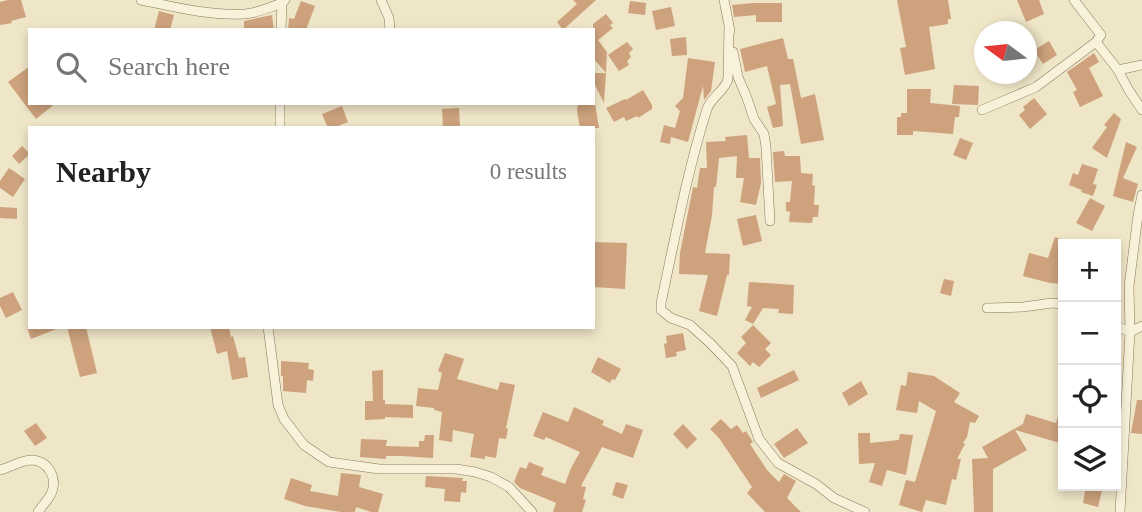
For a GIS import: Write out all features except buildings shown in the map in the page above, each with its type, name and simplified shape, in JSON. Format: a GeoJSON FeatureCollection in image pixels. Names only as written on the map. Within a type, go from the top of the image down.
{"type":"FeatureCollection","features":[{"type":"Feature","properties":{"kind":"street"},"geometry":{"type":"LineString","coordinates":[[141,0],[231,14],[247,14],[284,2],[281,28]]}},
{"type":"Feature","properties":{"kind":"street"},"geometry":{"type":"LineString","coordinates":[[381,0],[389,18],[390,28]]}},
{"type":"Feature","properties":{"kind":"street"},"geometry":{"type":"LineString","coordinates":[[724,0],[738,77],[754,119],[764,134],[769,222]]}},
{"type":"Feature","properties":{"kind":"street"},"geometry":{"type":"LineString","coordinates":[[982,110],[1036,87],[1096,42],[1101,35],[1074,0]]}},
{"type":"Feature","properties":{"kind":"street"},"geometry":{"type":"LineString","coordinates":[[729,26],[728,79],[708,105],[676,230],[661,310],[671,318],[690,325],[732,366],[759,439],[778,463],[816,484],[834,498],[865,512]]}},
{"type":"Feature","properties":{"kind":"street"},"geometry":{"type":"LineString","coordinates":[[1096,42],[1118,70],[1142,110]]}},
{"type":"Feature","properties":{"kind":"street"},"geometry":{"type":"LineString","coordinates":[[1118,70],[1142,65]]}},
{"type":"Feature","properties":{"kind":"street"},"geometry":{"type":"LineString","coordinates":[[280,105],[280,126]]}},
{"type":"Feature","properties":{"kind":"street"},"geometry":{"type":"LineString","coordinates":[[1120,512],[1130,332],[1129,286],[1142,195]]}},
{"type":"Feature","properties":{"kind":"street"},"geometry":{"type":"LineString","coordinates":[[987,308],[1058,304]]}},
{"type":"Feature","properties":{"kind":"street"},"geometry":{"type":"LineString","coordinates":[[1121,328],[1130,332],[1142,326]]}},
{"type":"Feature","properties":{"kind":"street"},"geometry":{"type":"LineString","coordinates":[[268,329],[278,405],[284,419],[304,445],[329,462],[379,469],[456,469],[475,472],[509,486],[532,512]]}},
{"type":"Feature","properties":{"kind":"street"},"geometry":{"type":"LineString","coordinates":[[0,470],[35,460],[51,471],[54,483],[52,493],[38,512]]}}]}
